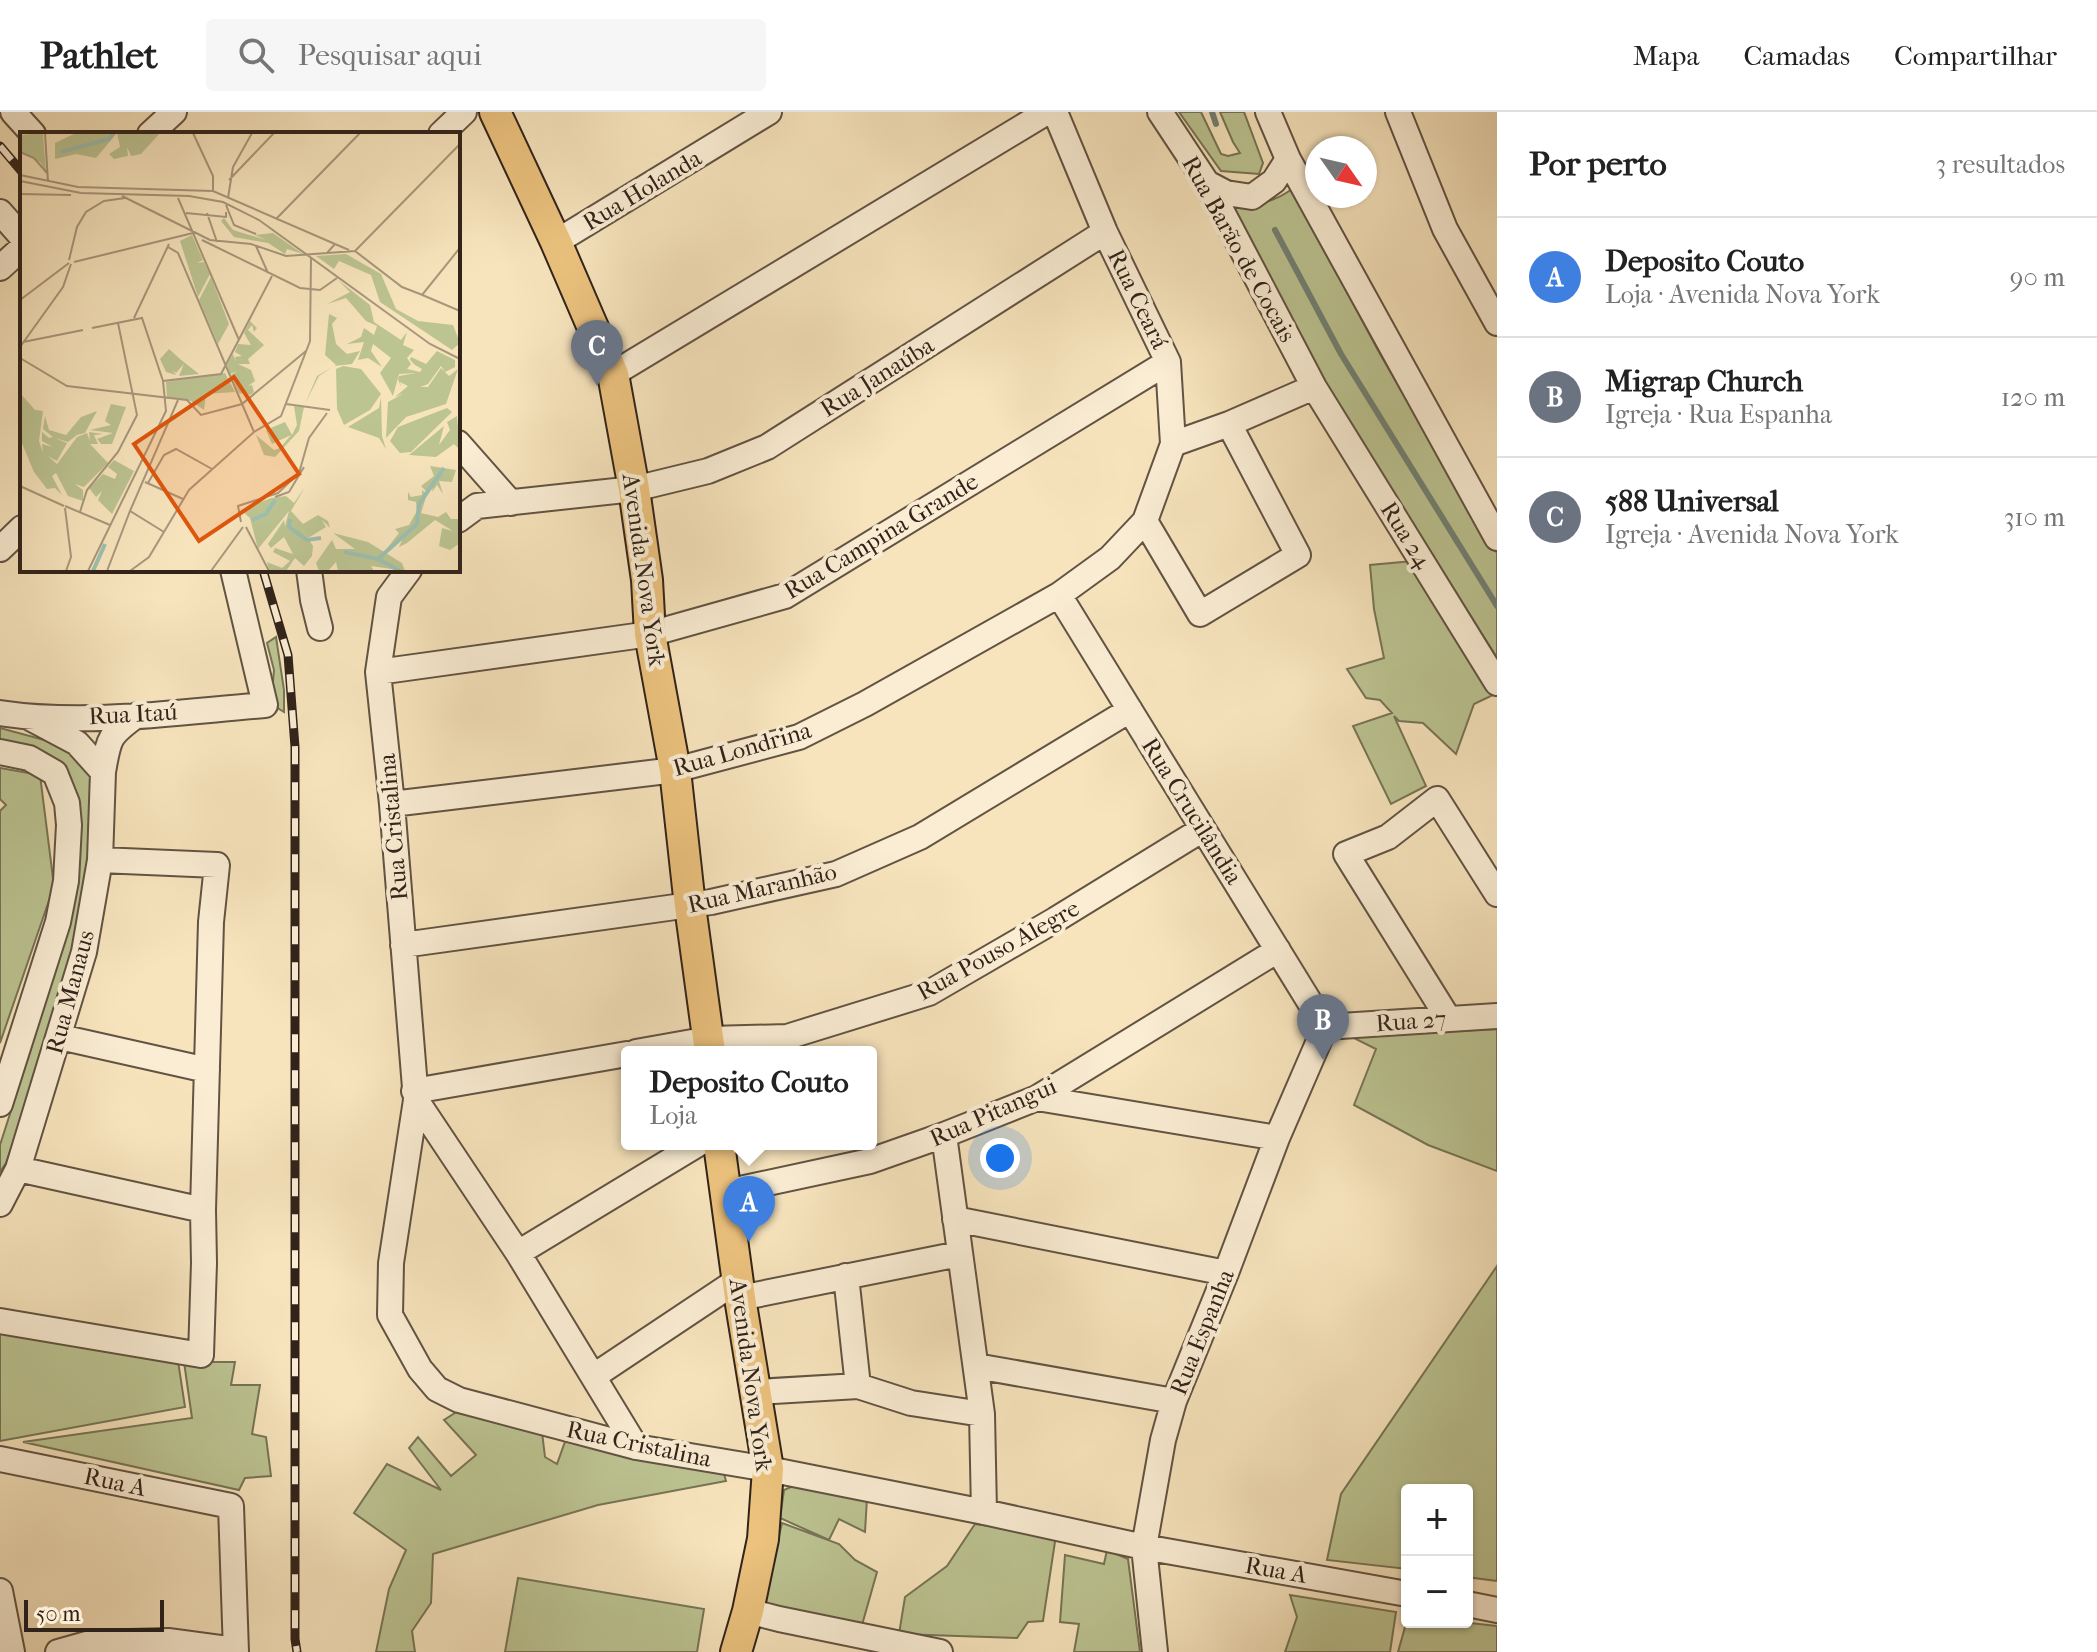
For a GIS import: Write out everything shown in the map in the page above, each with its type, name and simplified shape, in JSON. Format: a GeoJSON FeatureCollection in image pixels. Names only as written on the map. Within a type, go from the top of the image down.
{"type":"FeatureCollection","features":[{"type":"Feature","properties":{"kind":"main road","name":"Avenida Nova York"},"geometry":{"type":"LineString","coordinates":[[501,114],[613,374],[647,580],[650,634],[675,770],[710,1046]]}},
{"type":"Feature","properties":{"kind":"main road","name":"Avenida Nova York"},"geometry":{"type":"LineString","coordinates":[[720,1150],[768,1469],[763,1539],[736,1652]]}},
{"type":"Feature","properties":{"kind":"street"},"geometry":{"type":"LineString","coordinates":[[13,112],[31,132]]}},
{"type":"Feature","properties":{"kind":"street"},"geometry":{"type":"LineString","coordinates":[[152,132],[174,112]]}},
{"type":"Feature","properties":{"kind":"street"},"geometry":{"type":"LineString","coordinates":[[443,132],[464,112]]}},
{"type":"Feature","properties":{"kind":"street","name":"Rua Holanda"},"geometry":{"type":"LineString","coordinates":[[556,242],[769,112]]}},
{"type":"Feature","properties":{"kind":"street"},"geometry":{"type":"LineString","coordinates":[[613,374],[1047,112]]}},
{"type":"Feature","properties":{"kind":"street","name":"Rua Ceará"},"geometry":{"type":"LineString","coordinates":[[1055,112],[1105,232],[1168,362],[1173,444],[1145,521],[1110,558],[1059,595]]}},
{"type":"Feature","properties":{"kind":"street","name":"Rua Barão de Cocais"},"geometry":{"type":"LineString","coordinates":[[1160,112],[1207,183],[1314,387]]}},
{"type":"Feature","properties":{"kind":"street"},"geometry":{"type":"LineString","coordinates":[[1268,112],[1288,159],[1497,538]]}},
{"type":"Feature","properties":{"kind":"street"},"geometry":{"type":"LineString","coordinates":[[1398,112],[1445,229],[1497,323]]}},
{"type":"Feature","properties":{"kind":"street"},"geometry":{"type":"LineString","coordinates":[[1207,183],[1226,193],[1252,197],[1274,181],[1288,159]]}},
{"type":"Feature","properties":{"kind":"street"},"geometry":{"type":"LineString","coordinates":[[0,212],[20,235]]}},
{"type":"Feature","properties":{"kind":"street","name":"Rua Janaúba"},"geometry":{"type":"LineString","coordinates":[[634,489],[708,471],[767,447],[1105,232]]}},
{"type":"Feature","properties":{"kind":"street"},"geometry":{"type":"LineString","coordinates":[[0,268],[20,250]]}},
{"type":"Feature","properties":{"kind":"street","name":"Rua Campina Grande"},"geometry":{"type":"LineString","coordinates":[[378,672],[650,634],[785,596],[1168,362]]}},
{"type":"Feature","properties":{"kind":"street"},"geometry":{"type":"LineString","coordinates":[[1173,444],[1229,424],[1314,387]]}},
{"type":"Feature","properties":{"kind":"street","name":"Rua 24"},"geometry":{"type":"LineString","coordinates":[[1314,387],[1497,683]]}},
{"type":"Feature","properties":{"kind":"street"},"geometry":{"type":"LineString","coordinates":[[1145,521],[1200,614],[1298,555],[1229,424]]}},
{"type":"Feature","properties":{"kind":"street"},"geometry":{"type":"LineString","coordinates":[[460,445],[511,503]]}},
{"type":"Feature","properties":{"kind":"street"},"geometry":{"type":"LineString","coordinates":[[460,519],[477,506],[634,489]]}},
{"type":"Feature","properties":{"kind":"street"},"geometry":{"type":"LineString","coordinates":[[0,549],[20,530]]}},
{"type":"Feature","properties":{"kind":"street","name":"Rua Itaú"},"geometry":{"type":"LineString","coordinates":[[0,713],[28,717],[137,715],[265,705],[233,572]]}},
{"type":"Feature","properties":{"kind":"street"},"geometry":{"type":"LineString","coordinates":[[309,572],[320,628]]}},
{"type":"Feature","properties":{"kind":"street","name":"Rua Cristalina"},"geometry":{"type":"LineString","coordinates":[[408,572],[389,597],[378,672],[392,804],[415,1095],[391,1263],[390,1315],[420,1369],[437,1389],[459,1400],[636,1447],[768,1469],[1144,1547]]}},
{"type":"Feature","properties":{"kind":"street","name":"Rua Crucilândia"},"geometry":{"type":"LineString","coordinates":[[1059,595],[1325,1027]]}},
{"type":"Feature","properties":{"kind":"street","name":"Rua Londrina"},"geometry":{"type":"LineString","coordinates":[[392,804],[675,770],[799,737],[865,704],[1059,595]]}},
{"type":"Feature","properties":{"kind":"street","name":"Rua Maranhão"},"geometry":{"type":"LineString","coordinates":[[403,945],[690,906],[836,874],[920,837],[1130,710]]}},
{"type":"Feature","properties":{"kind":"street","name":"Rua Manaus"},"geometry":{"type":"LineString","coordinates":[[0,1204],[18,1169],[84,952],[100,860],[103,772],[111,737],[137,715]]}},
{"type":"Feature","properties":{"kind":"street"},"geometry":{"type":"LineString","coordinates":[[28,717],[77,743],[103,772]]}},
{"type":"Feature","properties":{"kind":"street"},"geometry":{"type":"LineString","coordinates":[[0,752],[29,758],[55,773],[67,803],[69,825],[66,881],[58,922],[0,1104]]}},
{"type":"Feature","properties":{"kind":"street"},"geometry":{"type":"LineString","coordinates":[[1448,1018],[1346,854],[1388,837],[1437,799],[1497,894]]}},
{"type":"Feature","properties":{"kind":"street","name":"Rua Pouso Alegre"},"geometry":{"type":"LineString","coordinates":[[710,1046],[787,1037],[929,993],[1203,829]]}},
{"type":"Feature","properties":{"kind":"street"},"geometry":{"type":"LineString","coordinates":[[0,1321],[201,1355],[211,922],[217,865],[100,860]]}},
{"type":"Feature","properties":{"kind":"street","name":"Rua Pitangui"},"geometry":{"type":"LineString","coordinates":[[726,1192],[870,1161],[1037,1098],[1278,950]]}},
{"type":"Feature","properties":{"kind":"street","name":"Rua 27"},"geometry":{"type":"LineString","coordinates":[[1325,1027],[1497,1016]]}},
{"type":"Feature","properties":{"kind":"street","name":"Rua Espanha"},"geometry":{"type":"LineString","coordinates":[[1155,1652],[1144,1547],[1163,1440],[1174,1401],[1277,1138],[1325,1027]]}},
{"type":"Feature","properties":{"kind":"street"},"geometry":{"type":"LineString","coordinates":[[60,1037],[207,1070]]}},
{"type":"Feature","properties":{"kind":"street"},"geometry":{"type":"LineString","coordinates":[[621,1055],[415,1095],[518,1253],[636,1447]]}},
{"type":"Feature","properties":{"kind":"street"},"geometry":{"type":"LineString","coordinates":[[1037,1098],[1277,1138]]}},
{"type":"Feature","properties":{"kind":"street"},"geometry":{"type":"LineString","coordinates":[[944,1135],[982,1414],[984,1512]]}},
{"type":"Feature","properties":{"kind":"street"},"geometry":{"type":"LineString","coordinates":[[518,1253],[688,1150]]}},
{"type":"Feature","properties":{"kind":"street"},"geometry":{"type":"LineString","coordinates":[[18,1169],[203,1210]]}},
{"type":"Feature","properties":{"kind":"street"},"geometry":{"type":"LineString","coordinates":[[955,1219],[1226,1273]]}},
{"type":"Feature","properties":{"kind":"street"},"geometry":{"type":"LineString","coordinates":[[594,1376],[739,1289],[846,1276],[959,1254]]}},
{"type":"Feature","properties":{"kind":"street"},"geometry":{"type":"LineString","coordinates":[[846,1276],[858,1386]]}},
{"type":"Feature","properties":{"kind":"street"},"geometry":{"type":"LineString","coordinates":[[976,1366],[1174,1401]]}},
{"type":"Feature","properties":{"kind":"street"},"geometry":{"type":"LineString","coordinates":[[756,1392],[858,1386],[911,1403],[982,1414]]}},
{"type":"Feature","properties":{"kind":"street","name":"Rua A"},"geometry":{"type":"LineString","coordinates":[[0,1459],[231,1506],[235,1651]]}},
{"type":"Feature","properties":{"kind":"street","name":"Rua A"},"geometry":{"type":"LineString","coordinates":[[1144,1547],[1401,1593]]}},
{"type":"Feature","properties":{"kind":"street"},"geometry":{"type":"LineString","coordinates":[[0,1591],[12,1652]]}},
{"type":"Feature","properties":{"kind":"street"},"geometry":{"type":"LineString","coordinates":[[1473,1605],[1497,1610]]}},
{"type":"Feature","properties":{"kind":"street"},"geometry":{"type":"LineString","coordinates":[[748,1611],[940,1652]]}},
{"type":"Feature","properties":{"kind":"street"},"geometry":{"type":"LineString","coordinates":[[58,1652],[90,1643],[168,1641],[235,1651]]}},
{"type":"Feature","properties":{"kind":"green space"},"geometry":{"type":"Polygon","coordinates":[[[1179,112],[1201,112],[1221,154],[1228,156],[1240,153],[1220,112],[1244,112],[1263,163],[1259,174],[1221,171],[1179,112]]]}},
{"type":"Feature","properties":{"kind":"green space"},"geometry":{"type":"Polygon","coordinates":[[[1292,189],[1379,352],[1497,553],[1497,658],[1316,369],[1232,206],[1264,202],[1292,189]]]}},
{"type":"Feature","properties":{"kind":"green space"},"geometry":{"type":"Polygon","coordinates":[[[1413,561],[1495,694],[1474,704],[1456,754],[1423,723],[1399,721],[1394,716],[1426,786],[1391,804],[1353,726],[1392,713],[1380,700],[1366,698],[1347,669],[1384,658],[1374,609],[1370,565],[1413,561]]]}},
{"type":"Feature","properties":{"kind":"green space"},"geometry":{"type":"Polygon","coordinates":[[[276,637],[284,712],[271,704],[274,670],[267,643],[276,637]]]}},
{"type":"Feature","properties":{"kind":"green space"},"geometry":{"type":"Polygon","coordinates":[[[0,728],[59,744],[90,770],[93,832],[87,900],[45,1053],[6,1163],[0,1172],[0,1145],[65,929],[64,768],[0,744],[0,728]]]}},
{"type":"Feature","properties":{"kind":"green space"},"geometry":{"type":"Polygon","coordinates":[[[0,768],[40,775],[54,886],[0,1043],[0,811],[6,805],[0,799],[0,768]]]}},
{"type":"Feature","properties":{"kind":"green space"},"geometry":{"type":"Polygon","coordinates":[[[1497,1029],[1497,1171],[1428,1145],[1354,1105],[1376,1049],[1350,1036],[1497,1029]]]}},
{"type":"Feature","properties":{"kind":"green space"},"geometry":{"type":"Polygon","coordinates":[[[1497,1266],[1497,1581],[1473,1578],[1473,1484],[1401,1484],[1401,1568],[1327,1560],[1341,1494],[1497,1266]]]}},
{"type":"Feature","properties":{"kind":"green space"},"geometry":{"type":"Polygon","coordinates":[[[0,1328],[178,1361],[185,1407],[0,1441],[0,1328]]]}},
{"type":"Feature","properties":{"kind":"green space"},"geometry":{"type":"Polygon","coordinates":[[[184,1362],[235,1362],[231,1385],[260,1385],[252,1434],[266,1437],[271,1476],[245,1478],[239,1490],[23,1442],[192,1418],[184,1362]]]}},
{"type":"Feature","properties":{"kind":"green space"},"geometry":{"type":"Polygon","coordinates":[[[458,1411],[542,1432],[545,1457],[557,1464],[566,1439],[723,1470],[726,1481],[598,1505],[433,1554],[431,1603],[412,1631],[415,1652],[376,1652],[389,1589],[406,1550],[354,1513],[387,1464],[441,1490],[409,1448],[418,1437],[451,1476],[476,1455],[444,1420],[458,1411]]]}},
{"type":"Feature","properties":{"kind":"green space"},"geometry":{"type":"Polygon","coordinates":[[[800,1483],[867,1498],[865,1532],[839,1519],[829,1540],[780,1518],[784,1490],[800,1483]]]}},
{"type":"Feature","properties":{"kind":"green space"},"geometry":{"type":"Polygon","coordinates":[[[782,1523],[839,1544],[855,1560],[877,1572],[862,1625],[763,1608],[782,1523]]]}},
{"type":"Feature","properties":{"kind":"green space"},"geometry":{"type":"Polygon","coordinates":[[[975,1524],[1056,1535],[1043,1621],[1028,1622],[1017,1638],[899,1634],[905,1597],[947,1566],[975,1524]]]}},
{"type":"Feature","properties":{"kind":"green space"},"geometry":{"type":"Polygon","coordinates":[[[1107,1550],[1128,1559],[1140,1652],[1074,1652],[1079,1624],[1060,1622],[1065,1555],[1104,1564],[1107,1550]]]}},
{"type":"Feature","properties":{"kind":"green space"},"geometry":{"type":"Polygon","coordinates":[[[518,1578],[704,1609],[697,1652],[505,1652],[518,1578]]]}},
{"type":"Feature","properties":{"kind":"green space"},"geometry":{"type":"Polygon","coordinates":[[[1290,1595],[1396,1612],[1390,1652],[1285,1652],[1297,1617],[1290,1595]]]}},
{"type":"Feature","properties":{"kind":"green space"},"geometry":{"type":"Polygon","coordinates":[[[1473,1623],[1497,1626],[1497,1652],[1398,1652],[1405,1628],[1473,1628],[1473,1623]]]}},
{"type":"Feature","properties":{"kind":"waterway"},"geometry":{"type":"LineString","coordinates":[[1212,112],[1216,124]]}},
{"type":"Feature","properties":{"kind":"waterway"},"geometry":{"type":"LineString","coordinates":[[1275,230],[1341,354],[1497,606]]}},
{"type":"Feature","properties":{"kind":"railway"},"geometry":{"type":"LineString","coordinates":[[0,146],[20,170]]}},
{"type":"Feature","properties":{"kind":"railway"},"geometry":{"type":"LineString","coordinates":[[264,572],[288,655],[295,747],[297,1652]]}},
{"type":"Feature","properties":{"kind":"place","name":"588 Universal"},"geometry":{"type":"Point","coordinates":[597,386]}},
{"type":"Feature","properties":{"kind":"place","name":"Migrap Church"},"geometry":{"type":"Point","coordinates":[1323,1060]}},
{"type":"Feature","properties":{"kind":"place","name":"Deposito Couto"},"geometry":{"type":"Point","coordinates":[749,1242]}}]}
